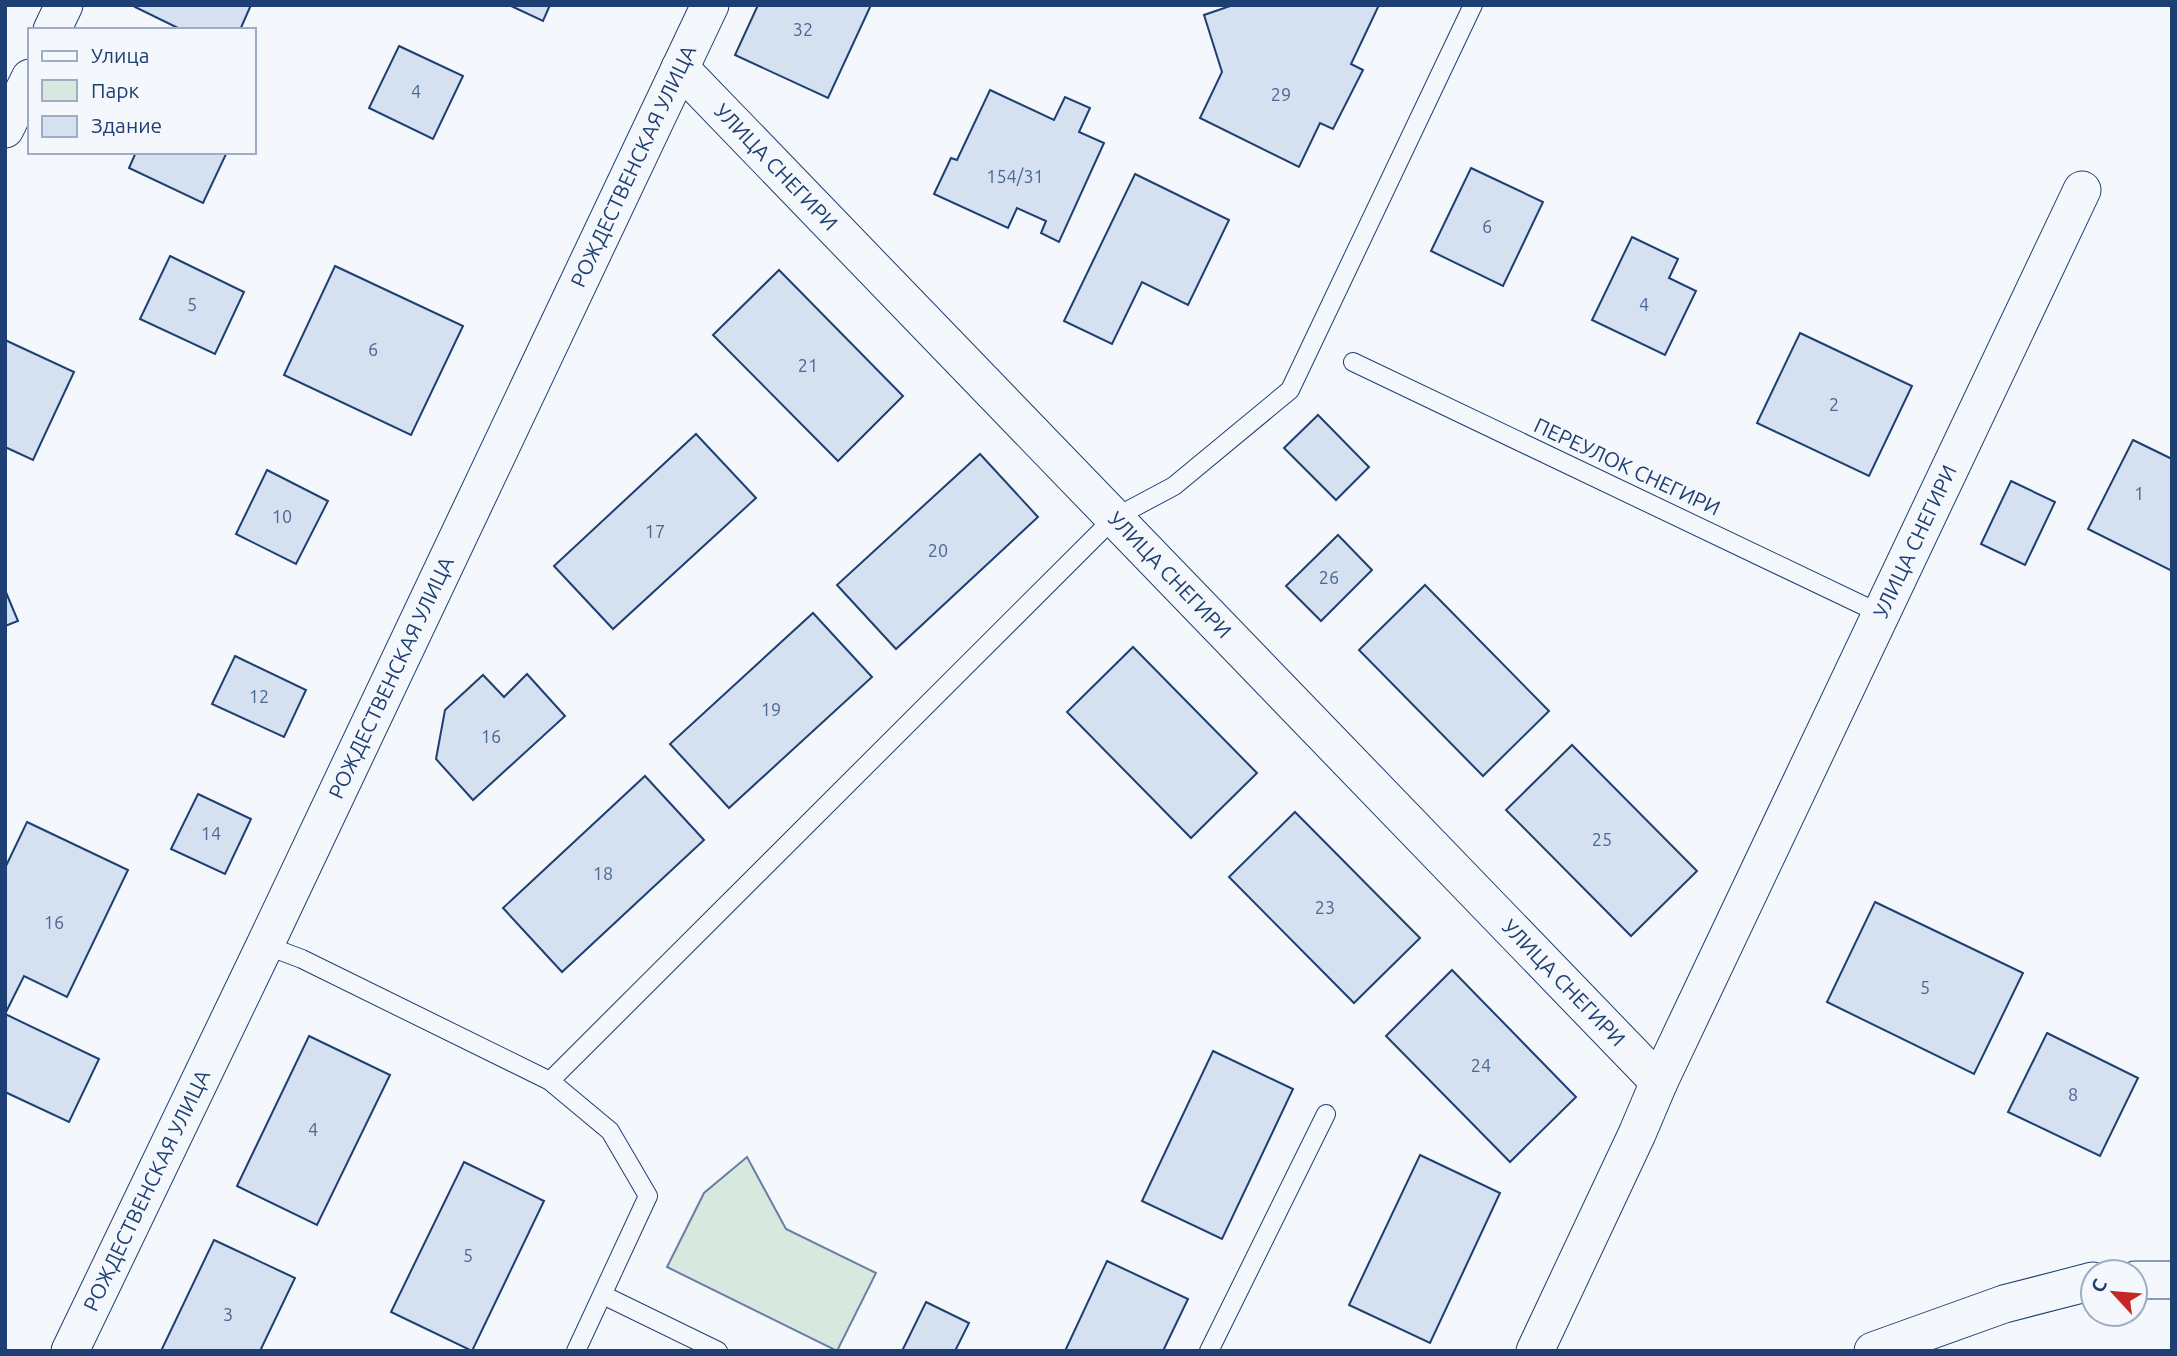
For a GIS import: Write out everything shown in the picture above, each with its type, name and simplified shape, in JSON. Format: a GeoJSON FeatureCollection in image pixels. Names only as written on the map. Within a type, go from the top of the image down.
{"type":"FeatureCollection","features":[{"type":"Feature","properties":{"kind":"street"},"geometry":{"type":"LineString","coordinates":[[53,28],[64,5]]}},
{"type":"Feature","properties":{"kind":"street","name":"РОЖДЕСТВЕНСКАЯ УЛИЦА"},"geometry":{"type":"LineString","coordinates":[[70,1351],[710,5]]}},
{"type":"Feature","properties":{"kind":"street","name":"УЛИЦА СНЕГИРИ"},"geometry":{"type":"LineString","coordinates":[[680,68],[1659,1082]]}},
{"type":"Feature","properties":{"kind":"street"},"geometry":{"type":"LineString","coordinates":[[5,129],[28,82]]}},
{"type":"Feature","properties":{"kind":"street","name":"УЛИЦА СНЕГИРИ"},"geometry":{"type":"LineString","coordinates":[[1535,1351],[1659,1082],[2082,190]]}},
{"type":"Feature","properties":{"kind":"street"},"geometry":{"type":"LineString","coordinates":[[2149,1280],[2172,1280]]}},
{"type":"Feature","properties":{"kind":"street"},"geometry":{"type":"LineString","coordinates":[[1873,1351],[2004,1304],[2079,1285]]}},
{"type":"Feature","properties":{"kind":"lane"},"geometry":{"type":"LineString","coordinates":[[550,1081],[1114,518],[1174,486],[1290,390],[1473,5]]}},
{"type":"Feature","properties":{"kind":"lane","name":"ПЕРЕУЛОК СНЕГИРИ"},"geometry":{"type":"LineString","coordinates":[[1353,362],[1881,614]]}},
{"type":"Feature","properties":{"kind":"lane"},"geometry":{"type":"LineString","coordinates":[[265,945],[302,959],[550,1081],[610,1131],[648,1196],[576,1351]]}},
{"type":"Feature","properties":{"kind":"lane"},"geometry":{"type":"LineString","coordinates":[[1209,1351],[1326,1114]]}},
{"type":"Feature","properties":{"kind":"lane"},"geometry":{"type":"LineString","coordinates":[[603,1295],[718,1351]]}},
{"type":"Feature","properties":{"kind":"green space"},"geometry":{"type":"Polygon","coordinates":[[[747,1157],[786,1229],[876,1273],[837,1351],[667,1267],[704,1193],[747,1157]]]}},
{"type":"Feature","properties":{"kind":"building"},"geometry":{"type":"Polygon","coordinates":[[[251,5],[241,28],[178,28],[135,7],[251,5]]]}},
{"type":"Feature","properties":{"kind":"building"},"geometry":{"type":"Polygon","coordinates":[[[509,5],[550,5],[543,21],[509,5]]]}},
{"type":"Feature","properties":{"kind":"building"},"geometry":{"type":"Polygon","coordinates":[[[758,5],[871,5],[828,98],[735,55],[758,5]]]}},
{"type":"Feature","properties":{"kind":"building"},"geometry":{"type":"Polygon","coordinates":[[[1233,5],[1379,5],[1351,64],[1363,70],[1333,129],[1320,123],[1299,167],[1200,118],[1222,72],[1204,15],[1233,5]]]}},
{"type":"Feature","properties":{"kind":"building"},"geometry":{"type":"Polygon","coordinates":[[[399,46],[463,76],[433,139],[369,108],[399,46]]]}},
{"type":"Feature","properties":{"kind":"building"},"geometry":{"type":"Polygon","coordinates":[[[990,90],[1054,120],[1065,97],[1090,108],[1079,132],[1104,143],[1059,242],[1041,233],[1046,221],[1017,208],[1008,228],[934,194],[951,158],[957,160],[990,90]]]}},
{"type":"Feature","properties":{"kind":"building"},"geometry":{"type":"Polygon","coordinates":[[[135,154],[226,154],[203,203],[129,168],[135,154]]]}},
{"type":"Feature","properties":{"kind":"building"},"geometry":{"type":"Polygon","coordinates":[[[1471,168],[1543,202],[1503,286],[1431,251],[1471,168]]]}},
{"type":"Feature","properties":{"kind":"building"},"geometry":{"type":"Polygon","coordinates":[[[1135,174],[1229,220],[1188,305],[1142,282],[1112,344],[1064,321],[1135,174]]]}},
{"type":"Feature","properties":{"kind":"building"},"geometry":{"type":"Polygon","coordinates":[[[1632,237],[1678,259],[1669,278],[1696,291],[1665,355],[1592,320],[1632,237]]]}},
{"type":"Feature","properties":{"kind":"building"},"geometry":{"type":"Polygon","coordinates":[[[170,256],[244,292],[215,354],[140,319],[170,256]]]}},
{"type":"Feature","properties":{"kind":"building"},"geometry":{"type":"Polygon","coordinates":[[[335,266],[463,326],[411,435],[284,375],[335,266]]]}},
{"type":"Feature","properties":{"kind":"building"},"geometry":{"type":"Polygon","coordinates":[[[779,270],[903,396],[838,461],[713,335],[779,270]]]}},
{"type":"Feature","properties":{"kind":"building"},"geometry":{"type":"Polygon","coordinates":[[[1800,333],[1912,386],[1869,476],[1757,423],[1800,333]]]}},
{"type":"Feature","properties":{"kind":"building"},"geometry":{"type":"Polygon","coordinates":[[[5,340],[74,372],[33,460],[5,447],[5,340]]]}},
{"type":"Feature","properties":{"kind":"building"},"geometry":{"type":"Polygon","coordinates":[[[1318,415],[1369,467],[1336,500],[1284,448],[1318,415]]]}},
{"type":"Feature","properties":{"kind":"building"},"geometry":{"type":"Polygon","coordinates":[[[696,434],[756,498],[613,629],[554,566],[696,434]]]}},
{"type":"Feature","properties":{"kind":"building"},"geometry":{"type":"Polygon","coordinates":[[[2133,440],[2172,459],[2172,571],[2088,529],[2133,440]]]}},
{"type":"Feature","properties":{"kind":"building"},"geometry":{"type":"Polygon","coordinates":[[[980,454],[1038,517],[896,649],[837,585],[980,454]]]}},
{"type":"Feature","properties":{"kind":"building"},"geometry":{"type":"Polygon","coordinates":[[[267,470],[328,501],[296,564],[236,534],[267,470]]]}},
{"type":"Feature","properties":{"kind":"building"},"geometry":{"type":"Polygon","coordinates":[[[2011,481],[2055,502],[2025,565],[1981,544],[2011,481]]]}},
{"type":"Feature","properties":{"kind":"building"},"geometry":{"type":"Polygon","coordinates":[[[1338,535],[1372,570],[1321,621],[1286,586],[1338,535]]]}},
{"type":"Feature","properties":{"kind":"building"},"geometry":{"type":"Polygon","coordinates":[[[1425,585],[1549,711],[1483,776],[1359,650],[1425,585]]]}},
{"type":"Feature","properties":{"kind":"building"},"geometry":{"type":"Polygon","coordinates":[[[5,590],[18,621],[5,626],[5,590]]]}},
{"type":"Feature","properties":{"kind":"building"},"geometry":{"type":"Polygon","coordinates":[[[813,613],[872,677],[729,808],[670,744],[813,613]]]}},
{"type":"Feature","properties":{"kind":"building"},"geometry":{"type":"Polygon","coordinates":[[[1133,647],[1257,773],[1191,838],[1067,712],[1133,647]]]}},
{"type":"Feature","properties":{"kind":"building"},"geometry":{"type":"Polygon","coordinates":[[[235,656],[306,690],[284,737],[212,704],[235,656]]]}},
{"type":"Feature","properties":{"kind":"building"},"geometry":{"type":"Polygon","coordinates":[[[527,674],[565,716],[473,800],[436,759],[445,710],[483,675],[504,697],[527,674]]]}},
{"type":"Feature","properties":{"kind":"building"},"geometry":{"type":"Polygon","coordinates":[[[1572,745],[1697,871],[1631,936],[1506,810],[1572,745]]]}},
{"type":"Feature","properties":{"kind":"building"},"geometry":{"type":"Polygon","coordinates":[[[645,776],[704,840],[562,972],[503,908],[645,776]]]}},
{"type":"Feature","properties":{"kind":"building"},"geometry":{"type":"Polygon","coordinates":[[[198,794],[251,819],[225,874],[171,849],[198,794]]]}},
{"type":"Feature","properties":{"kind":"building"},"geometry":{"type":"Polygon","coordinates":[[[1295,812],[1420,938],[1354,1003],[1229,877],[1295,812]]]}},
{"type":"Feature","properties":{"kind":"building"},"geometry":{"type":"Polygon","coordinates":[[[27,822],[128,870],[67,997],[24,976],[5,1014],[5,868],[27,822]]]}},
{"type":"Feature","properties":{"kind":"building"},"geometry":{"type":"Polygon","coordinates":[[[1875,902],[2023,973],[1974,1074],[1827,1002],[1875,902]]]}},
{"type":"Feature","properties":{"kind":"building"},"geometry":{"type":"Polygon","coordinates":[[[1452,970],[1576,1097],[1510,1162],[1386,1036],[1452,970]]]}},
{"type":"Feature","properties":{"kind":"building"},"geometry":{"type":"Polygon","coordinates":[[[5,1014],[99,1059],[69,1122],[5,1092],[5,1014]]]}},
{"type":"Feature","properties":{"kind":"building"},"geometry":{"type":"Polygon","coordinates":[[[2047,1033],[2138,1078],[2100,1156],[2008,1112],[2047,1033]]]}},
{"type":"Feature","properties":{"kind":"building"},"geometry":{"type":"Polygon","coordinates":[[[309,1036],[390,1075],[317,1225],[237,1186],[309,1036]]]}},
{"type":"Feature","properties":{"kind":"building"},"geometry":{"type":"Polygon","coordinates":[[[1213,1051],[1293,1089],[1222,1239],[1142,1201],[1213,1051]]]}},
{"type":"Feature","properties":{"kind":"building"},"geometry":{"type":"Polygon","coordinates":[[[1420,1155],[1500,1193],[1430,1343],[1349,1305],[1420,1155]]]}},
{"type":"Feature","properties":{"kind":"building"},"geometry":{"type":"Polygon","coordinates":[[[464,1162],[544,1201],[472,1351],[391,1312],[464,1162]]]}},
{"type":"Feature","properties":{"kind":"building"},"geometry":{"type":"Polygon","coordinates":[[[214,1240],[295,1278],[260,1351],[161,1351],[214,1240]]]}},
{"type":"Feature","properties":{"kind":"building"},"geometry":{"type":"Polygon","coordinates":[[[1107,1261],[1188,1299],[1163,1351],[1065,1351],[1107,1261]]]}},
{"type":"Feature","properties":{"kind":"building"},"geometry":{"type":"Polygon","coordinates":[[[926,1302],[969,1323],[955,1351],[902,1351],[926,1302]]]}}]}
